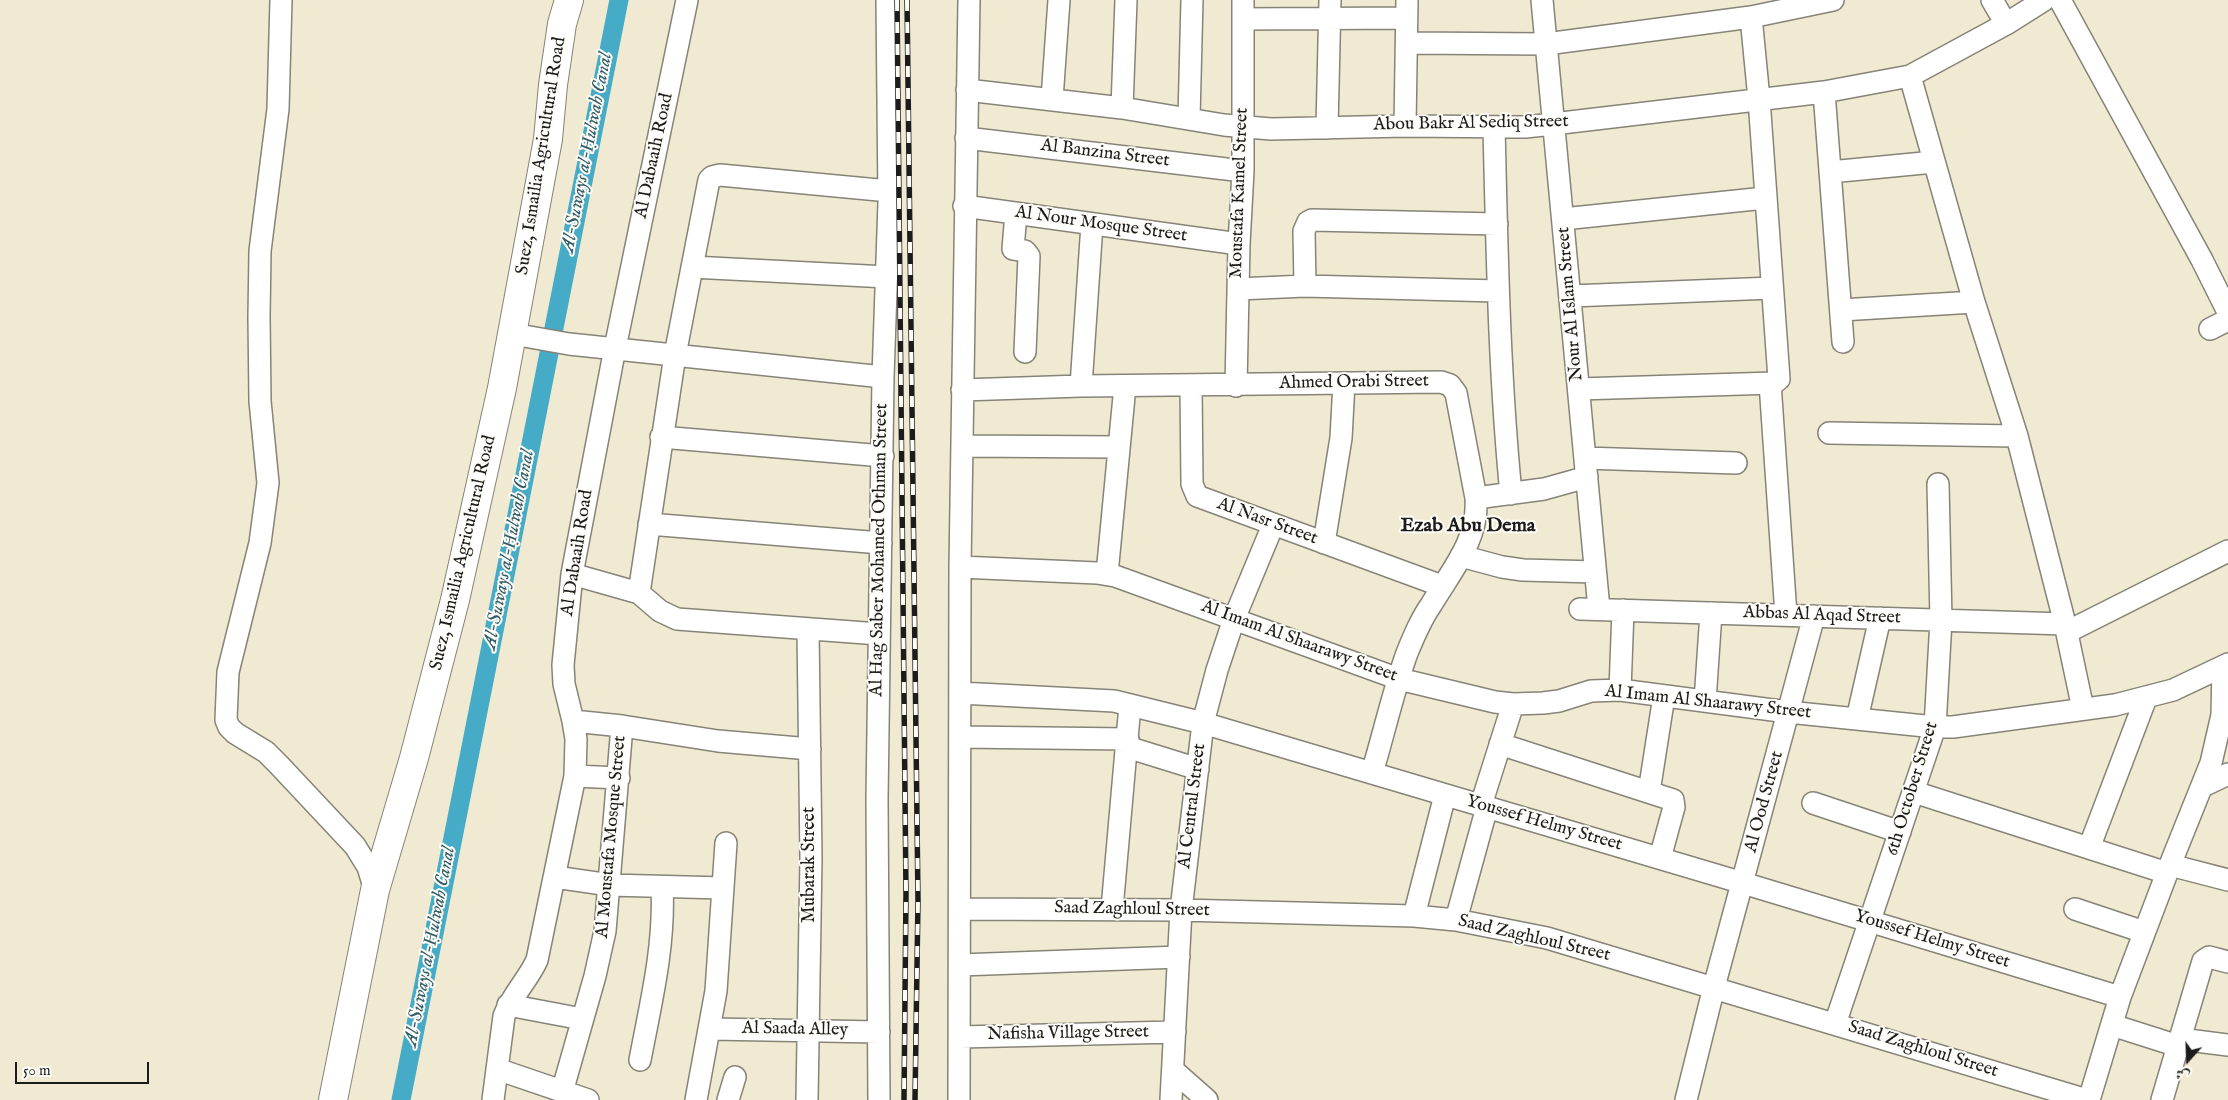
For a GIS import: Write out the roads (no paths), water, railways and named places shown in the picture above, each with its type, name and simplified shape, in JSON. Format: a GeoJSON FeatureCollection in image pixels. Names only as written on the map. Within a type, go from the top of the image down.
{"type":"FeatureCollection","features":[{"type":"Feature","properties":{"kind":"main road","name":"Suez, Ismailia Agricultural Road"},"geometry":{"type":"LineString","coordinates":[[333,1100],[376,890],[414,758],[455,600],[513,334],[548,139],[552,85],[562,24],[569,0]]}},
{"type":"Feature","properties":{"kind":"street"},"geometry":{"type":"LineString","coordinates":[[281,0],[278,110],[260,251],[258,317],[260,401],[268,483],[260,543],[228,672],[226,720],[229,727],[235,732],[266,752],[280,765],[355,846],[368,867],[376,890]]}},
{"type":"Feature","properties":{"kind":"street","name":"Al Dabaaih Road"},"geometry":{"type":"LineString","coordinates":[[493,1100],[504,1016],[508,1006],[529,976],[537,960],[575,776],[576,739],[574,721],[568,703],[563,665],[572,574],[615,348],[687,0]]}},
{"type":"Feature","properties":{"kind":"street","name":"Al Hag Saber Mohamed Othman Street"},"geometry":{"type":"LineString","coordinates":[[880,1100],[877,800],[883,377],[889,191],[887,0]]}},
{"type":"Feature","properties":{"kind":"street"},"geometry":{"type":"LineString","coordinates":[[959,1100],[960,567],[964,206],[969,0]]}},
{"type":"Feature","properties":{"kind":"street"},"geometry":{"type":"LineString","coordinates":[[1052,100],[1059,0]]}},
{"type":"Feature","properties":{"kind":"street"},"geometry":{"type":"LineString","coordinates":[[1122,108],[1126,0]]}},
{"type":"Feature","properties":{"kind":"street"},"geometry":{"type":"LineString","coordinates":[[1189,118],[1192,0]]}},
{"type":"Feature","properties":{"kind":"street","name":"Nour Al Islam Street"},"geometry":{"type":"LineString","coordinates":[[1542,0],[1571,296],[1595,572],[1589,609]]}},
{"type":"Feature","properties":{"kind":"street"},"geometry":{"type":"LineString","coordinates":[[1407,43],[1546,44],[1750,17],[1833,0]]}},
{"type":"Feature","properties":{"kind":"street"},"geometry":{"type":"LineString","coordinates":[[1992,0],[2006,24]]}},
{"type":"Feature","properties":{"kind":"street","name":"Abou Bakr Al Sediq Street"},"geometry":{"type":"LineString","coordinates":[[967,90],[1122,108],[1243,127],[1270,129],[1405,126],[1494,127],[1553,124],[1824,92],[1910,76],[2006,24],[2044,0]]}},
{"type":"Feature","properties":{"kind":"street"},"geometry":{"type":"LineString","coordinates":[[2060,0],[2228,312]]}},
{"type":"Feature","properties":{"kind":"street"},"geometry":{"type":"LineString","coordinates":[[1327,128],[1330,9]]}},
{"type":"Feature","properties":{"kind":"street"},"geometry":{"type":"LineString","coordinates":[[1243,10],[1406,9],[1405,126]]}},
{"type":"Feature","properties":{"kind":"street","name":"Moustafa Kamel Street"},"geometry":{"type":"LineString","coordinates":[[1236,386],[1239,244],[1243,171],[1243,10]]}},
{"type":"Feature","properties":{"kind":"street"},"geometry":{"type":"LineString","coordinates":[[1579,388],[1770,383],[1777,381],[1779,377],[1759,99],[1750,17]]}},
{"type":"Feature","properties":{"kind":"street"},"geometry":{"type":"LineString","coordinates":[[1910,76],[1974,302],[2017,436],[2066,628],[2083,709]]}},
{"type":"Feature","properties":{"kind":"street"},"geometry":{"type":"LineString","coordinates":[[1824,92],[1843,342]]}},
{"type":"Feature","properties":{"kind":"street"},"geometry":{"type":"LineString","coordinates":[[1494,127],[1497,291],[1506,444],[1511,494]]}},
{"type":"Feature","properties":{"kind":"street","name":"Al Banzina Street"},"geometry":{"type":"LineString","coordinates":[[966,138],[1243,171]]}},
{"type":"Feature","properties":{"kind":"street"},"geometry":{"type":"LineString","coordinates":[[1830,172],[1934,162]]}},
{"type":"Feature","properties":{"kind":"street"},"geometry":{"type":"LineString","coordinates":[[639,592],[675,355],[708,184],[715,175],[889,191]]}},
{"type":"Feature","properties":{"kind":"street"},"geometry":{"type":"LineString","coordinates":[[1563,219],[1765,198]]}},
{"type":"Feature","properties":{"kind":"street","name":"Al Nour Mosque Street"},"geometry":{"type":"LineString","coordinates":[[964,206],[1239,244]]}},
{"type":"Feature","properties":{"kind":"street"},"geometry":{"type":"LineString","coordinates":[[1016,213],[1013,249],[1026,252],[1029,256],[1025,352]]}},
{"type":"Feature","properties":{"kind":"street"},"geometry":{"type":"LineString","coordinates":[[1305,286],[1304,231],[1308,222],[1312,220],[1497,224]]}},
{"type":"Feature","properties":{"kind":"street"},"geometry":{"type":"LineString","coordinates":[[1081,386],[1092,224]]}},
{"type":"Feature","properties":{"kind":"street"},"geometry":{"type":"LineString","coordinates":[[692,267],[887,277]]}},
{"type":"Feature","properties":{"kind":"street"},"geometry":{"type":"LineString","coordinates":[[1238,289],[1305,286],[1497,291]]}},
{"type":"Feature","properties":{"kind":"street"},"geometry":{"type":"LineString","coordinates":[[1571,296],[1772,288]]}},
{"type":"Feature","properties":{"kind":"street"},"geometry":{"type":"LineString","coordinates":[[1840,310],[1974,302]]}},
{"type":"Feature","properties":{"kind":"street"},"geometry":{"type":"LineString","coordinates":[[513,334],[569,344],[883,377]]}},
{"type":"Feature","properties":{"kind":"street","name":"Ahmed Orabi Street"},"geometry":{"type":"LineString","coordinates":[[962,390],[1081,386],[1236,386],[1344,383],[1442,382],[1450,385],[1456,393],[1477,512],[1473,530],[1462,556],[1442,586],[1417,630],[1399,679],[1372,773]]}},
{"type":"Feature","properties":{"kind":"street"},"geometry":{"type":"LineString","coordinates":[[1324,543],[1341,438],[1344,383]]}},
{"type":"Feature","properties":{"kind":"street"},"geometry":{"type":"LineString","coordinates":[[1770,383],[1786,615]]}},
{"type":"Feature","properties":{"kind":"street"},"geometry":{"type":"LineString","coordinates":[[1107,574],[1125,386]]}},
{"type":"Feature","properties":{"kind":"street","name":"Al Nasr Street"},"geometry":{"type":"LineString","coordinates":[[1190,386],[1193,490],[1202,499],[1442,586]]}},
{"type":"Feature","properties":{"kind":"street"},"geometry":{"type":"LineString","coordinates":[[1829,433],[2017,436]]}},
{"type":"Feature","properties":{"kind":"street"},"geometry":{"type":"LineString","coordinates":[[662,437],[883,456]]}},
{"type":"Feature","properties":{"kind":"street"},"geometry":{"type":"LineString","coordinates":[[962,446],[1118,447]]}},
{"type":"Feature","properties":{"kind":"street"},"geometry":{"type":"LineString","coordinates":[[1476,498],[1544,488],[1586,468],[1736,463]]}},
{"type":"Feature","properties":{"kind":"street","name":"6th October Street"},"geometry":{"type":"LineString","coordinates":[[1835,1024],[1935,727],[1941,620],[1938,484]]}},
{"type":"Feature","properties":{"kind":"street"},"geometry":{"type":"LineString","coordinates":[[649,524],[881,543]]}},
{"type":"Feature","properties":{"kind":"street","name":"Al Central Street"},"geometry":{"type":"LineString","coordinates":[[1171,1100],[1181,910],[1203,723],[1217,670],[1234,619],[1273,525]]}},
{"type":"Feature","properties":{"kind":"street"},"geometry":{"type":"LineString","coordinates":[[2066,628],[2228,551]]}},
{"type":"Feature","properties":{"kind":"street"},"geometry":{"type":"LineString","coordinates":[[1462,556],[1502,567],[1523,570],[1595,572]]}},
{"type":"Feature","properties":{"kind":"street","name":"Al Imam Al Shaarawy Street"},"geometry":{"type":"LineString","coordinates":[[960,567],[1107,574],[1399,679],[1513,704],[1543,703],[1591,692],[1620,690],[1788,712],[1935,727],[1953,727],[2115,705],[2146,698],[2172,690],[2226,665]]}},
{"type":"Feature","properties":{"kind":"street"},"geometry":{"type":"LineString","coordinates":[[572,574],[639,592],[660,611],[677,619],[879,634]]}},
{"type":"Feature","properties":{"kind":"street","name":"Abbas Al Aqad Street"},"geometry":{"type":"LineString","coordinates":[[1589,609],[1941,620],[2066,628]]}},
{"type":"Feature","properties":{"kind":"street"},"geometry":{"type":"LineString","coordinates":[[1620,690],[1623,610]]}},
{"type":"Feature","properties":{"kind":"street"},"geometry":{"type":"LineString","coordinates":[[1705,701],[1712,613]]}},
{"type":"Feature","properties":{"kind":"street","name":"Al Ood Street"},"geometry":{"type":"LineString","coordinates":[[1686,1100],[1714,987],[1814,616]]}},
{"type":"Feature","properties":{"kind":"street"},"geometry":{"type":"LineString","coordinates":[[1856,719],[1880,618]]}},
{"type":"Feature","properties":{"kind":"street","name":"Mubarak Street"},"geometry":{"type":"LineString","coordinates":[[807,1100],[811,858],[808,630]]}},
{"type":"Feature","properties":{"kind":"street"},"geometry":{"type":"LineString","coordinates":[[2088,1100],[2120,997],[2168,869],[2211,763],[2219,732],[2226,665]]}},
{"type":"Feature","properties":{"kind":"street","name":"Youssef Helmy Street"},"geometry":{"type":"LineString","coordinates":[[960,693],[1114,701],[1203,723],[1870,920],[2120,997]]}},
{"type":"Feature","properties":{"kind":"street"},"geometry":{"type":"LineString","coordinates":[[1649,792],[1664,696]]}},
{"type":"Feature","properties":{"kind":"street"},"geometry":{"type":"LineString","coordinates":[[2089,848],[2146,698]]}},
{"type":"Feature","properties":{"kind":"street"},"geometry":{"type":"LineString","coordinates":[[1456,920],[1500,744],[1513,704]]}},
{"type":"Feature","properties":{"kind":"street"},"geometry":{"type":"LineString","coordinates":[[1112,909],[1130,705]]}},
{"type":"Feature","properties":{"kind":"street"},"geometry":{"type":"LineString","coordinates":[[574,721],[622,726],[718,741],[810,749]]}},
{"type":"Feature","properties":{"kind":"street","name":"Al Moustafa Mosque Street"},"geometry":{"type":"LineString","coordinates":[[562,1092],[602,946],[610,885],[622,726]]}},
{"type":"Feature","properties":{"kind":"street"},"geometry":{"type":"LineString","coordinates":[[960,738],[1127,743],[1198,769]]}},
{"type":"Feature","properties":{"kind":"street"},"geometry":{"type":"LineString","coordinates":[[1500,744],[1670,798],[1674,803],[1660,858]]}},
{"type":"Feature","properties":{"kind":"street"},"geometry":{"type":"LineString","coordinates":[[2203,786],[2228,774]]}},
{"type":"Feature","properties":{"kind":"street"},"geometry":{"type":"LineString","coordinates":[[575,776],[619,778]]}},
{"type":"Feature","properties":{"kind":"street"},"geometry":{"type":"LineString","coordinates":[[1914,792],[2089,848],[2168,869],[2228,880]]}},
{"type":"Feature","properties":{"kind":"street"},"geometry":{"type":"LineString","coordinates":[[1414,916],[1445,795]]}},
{"type":"Feature","properties":{"kind":"street"},"geometry":{"type":"LineString","coordinates":[[1813,803],[1900,832]]}},
{"type":"Feature","properties":{"kind":"street"},"geometry":{"type":"LineString","coordinates":[[696,1100],[711,1030],[720,956],[726,843]]}},
{"type":"Feature","properties":{"kind":"street"},"geometry":{"type":"LineString","coordinates":[[555,877],[610,885],[723,888]]}},
{"type":"Feature","properties":{"kind":"street"},"geometry":{"type":"LineString","coordinates":[[640,1060],[660,953],[663,924],[662,887]]}},
{"type":"Feature","properties":{"kind":"street","name":"Saad Zaghloul Street"},"geometry":{"type":"LineString","coordinates":[[960,909],[1181,910],[1414,916],[1456,920],[1547,938],[2088,1100]]}},
{"type":"Feature","properties":{"kind":"street"},"geometry":{"type":"LineString","coordinates":[[2074,909],[2144,932]]}},
{"type":"Feature","properties":{"kind":"street"},"geometry":{"type":"LineString","coordinates":[[960,965],[1179,957]]}},
{"type":"Feature","properties":{"kind":"street"},"geometry":{"type":"LineString","coordinates":[[2162,1100],[2204,959],[2209,957],[2228,962]]}},
{"type":"Feature","properties":{"kind":"street"},"geometry":{"type":"LineString","coordinates":[[508,1006],[582,1019]]}},
{"type":"Feature","properties":{"kind":"street"},"geometry":{"type":"LineString","coordinates":[[2112,1024],[2179,1042],[2228,1046]]}},
{"type":"Feature","properties":{"kind":"street","name":"Al Saada Alley"},"geometry":{"type":"LineString","coordinates":[[711,1030],[808,1029],[879,1032]]}},
{"type":"Feature","properties":{"kind":"street","name":"Nafisha Village Street"},"geometry":{"type":"LineString","coordinates":[[960,1037],[1175,1032]]}},
{"type":"Feature","properties":{"kind":"street"},"geometry":{"type":"LineString","coordinates":[[497,1069],[588,1100]]}},
{"type":"Feature","properties":{"kind":"street"},"geometry":{"type":"LineString","coordinates":[[1173,1070],[1207,1100]]}},
{"type":"Feature","properties":{"kind":"street"},"geometry":{"type":"LineString","coordinates":[[728,1100],[735,1077]]}},
{"type":"Feature","properties":{"kind":"waterway","name":"Al-Suways al-Ḥulwah Canal"},"geometry":{"type":"LineString","coordinates":[[401,1100],[619,0]]}},
{"type":"Feature","properties":{"kind":"railway"},"geometry":{"type":"LineString","coordinates":[[897,0],[906,893],[904,1100]]}},
{"type":"Feature","properties":{"kind":"railway"},"geometry":{"type":"LineString","coordinates":[[907,0],[918,900],[915,1100]]}},
{"type":"Feature","properties":{"kind":"district","name":"Ezab Abu Dema"},"geometry":{"type":"Point","coordinates":[1468,527]}}]}
